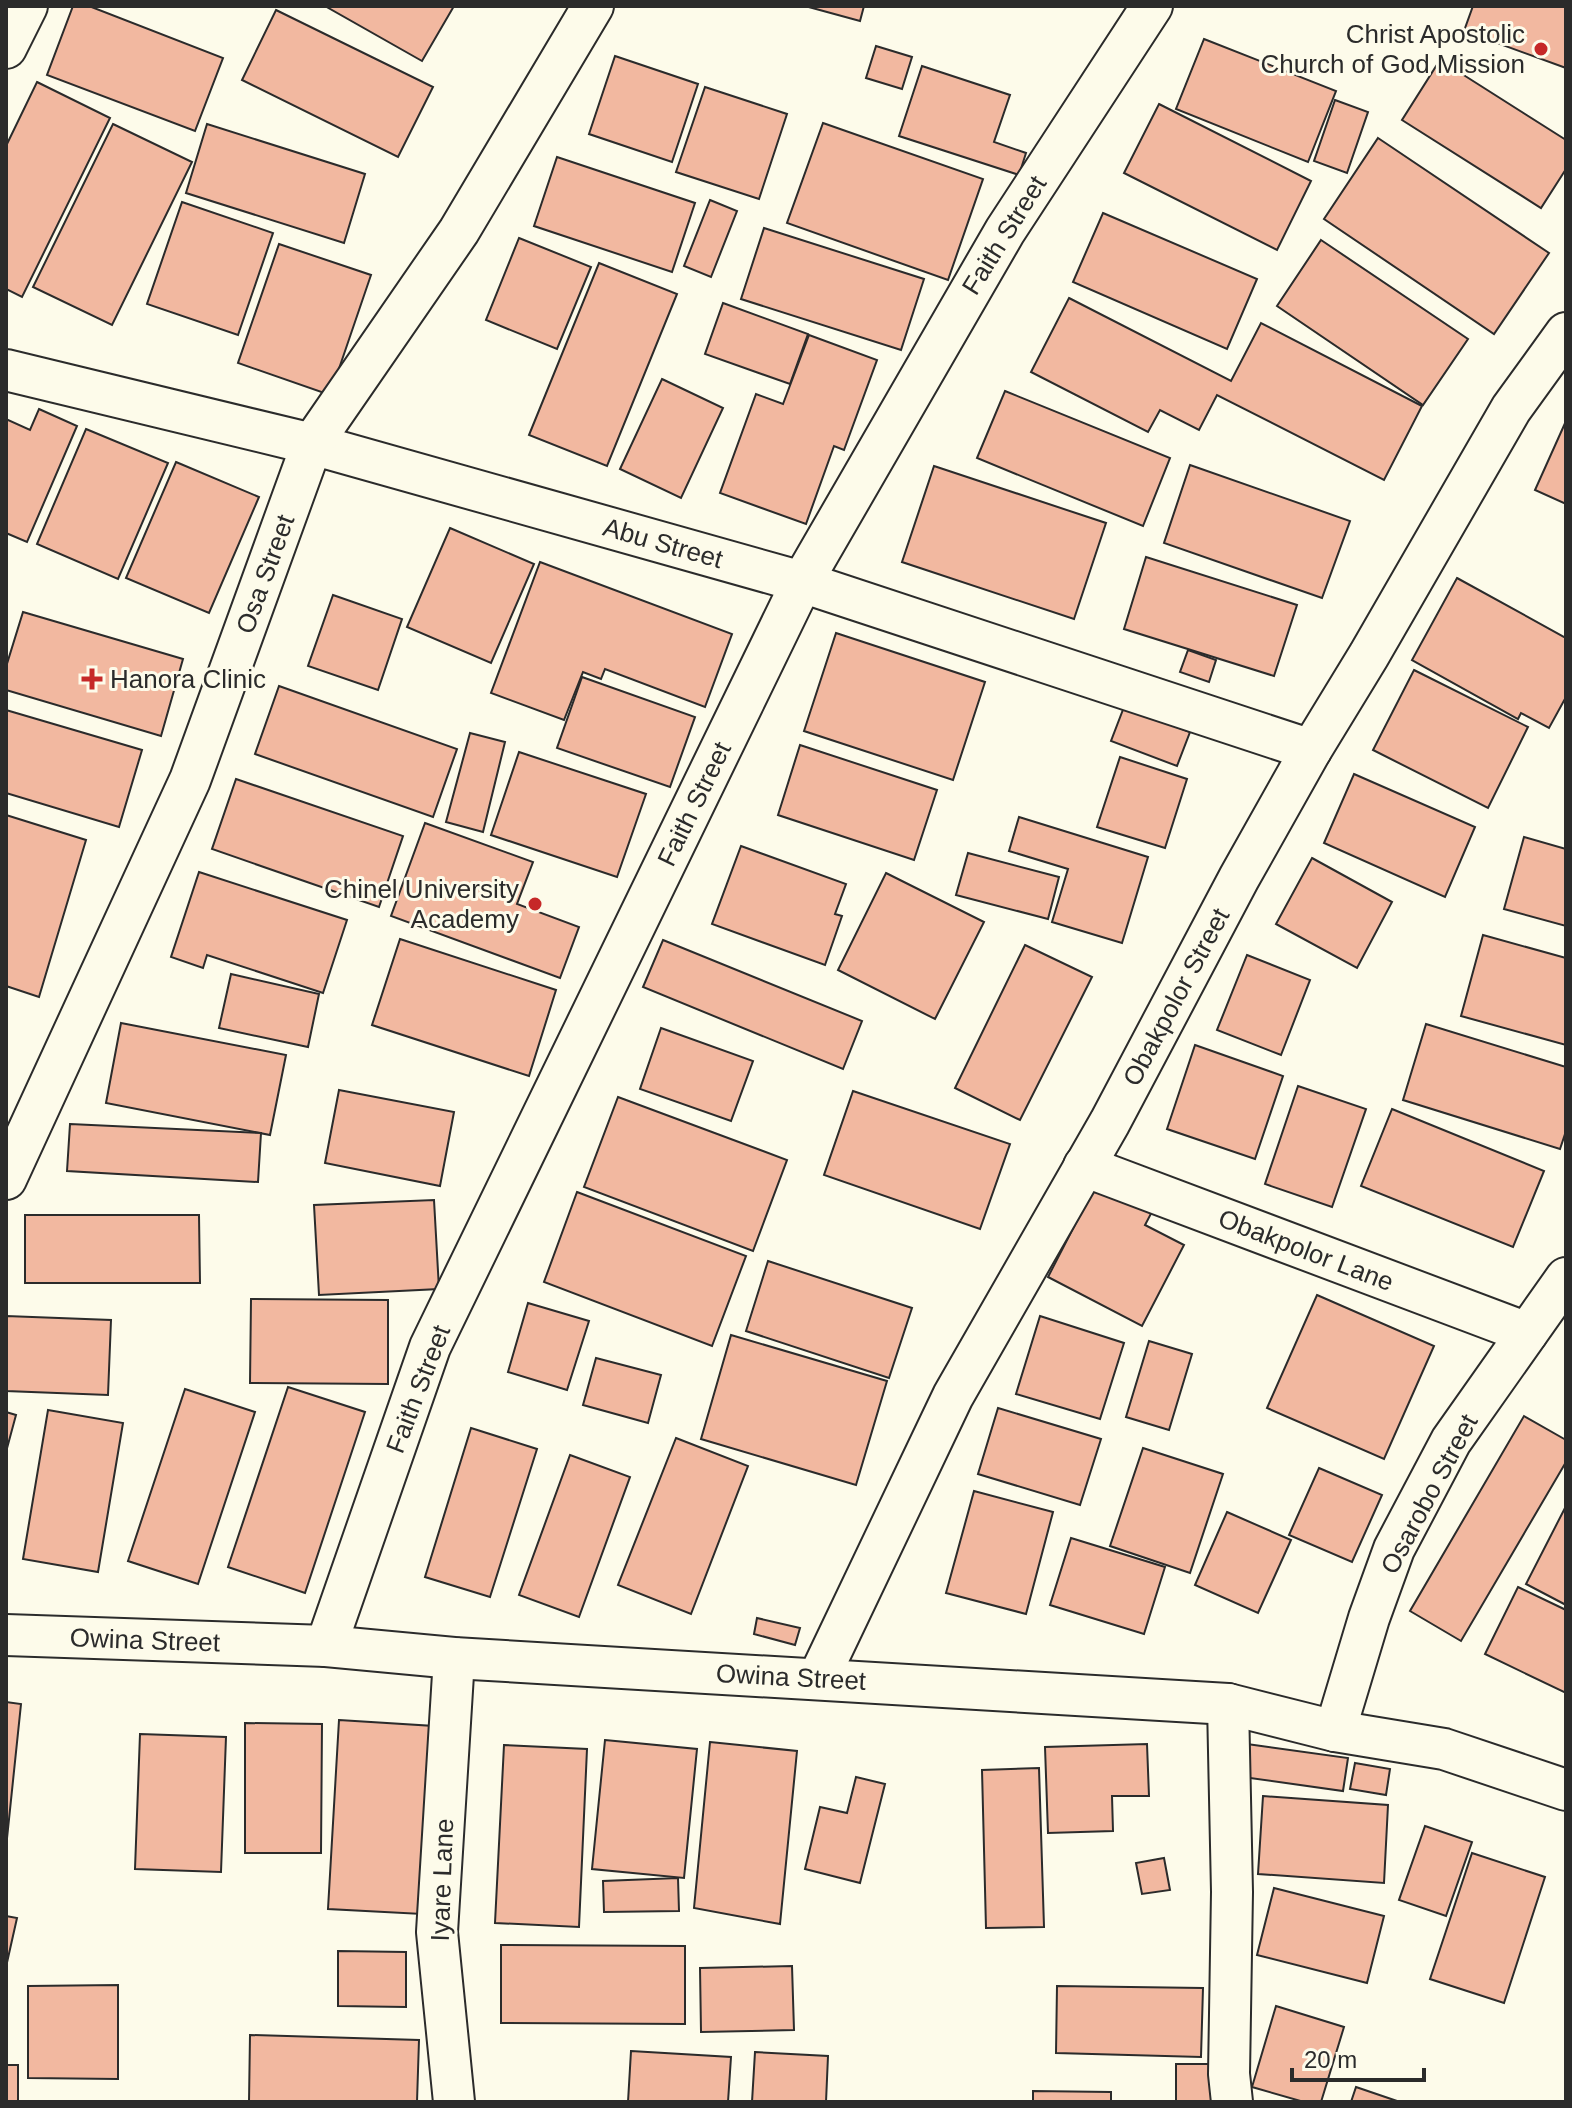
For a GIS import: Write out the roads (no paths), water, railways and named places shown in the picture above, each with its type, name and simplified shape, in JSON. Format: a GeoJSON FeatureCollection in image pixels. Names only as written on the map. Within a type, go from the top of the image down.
{"type":"FeatureCollection","features":[{"type":"Feature","properties":{"kind":"street"},"geometry":{"type":"LineString","coordinates":[[6,48],[27,6]]}},
{"type":"Feature","properties":{"kind":"street","name":"Osa Street"},"geometry":{"type":"LineString","coordinates":[[6,1179],[190,780],[312,444],[459,231],[593,6]]}},
{"type":"Feature","properties":{"kind":"street","name":"Faith Street"},"geometry":{"type":"LineString","coordinates":[[326,1646],[430,1347],[802,582],[1005,231],[1152,6]]}},
{"type":"Feature","properties":{"kind":"street","name":"Obakpolor Street"},"geometry":{"type":"LineString","coordinates":[[818,1679],[953,1396],[1117,1108],[1239,878],[1511,409],[1566,333]]}},
{"type":"Feature","properties":{"kind":"street","name":"Abu Street"},"geometry":{"type":"LineString","coordinates":[[6,370],[312,444],[802,582],[1311,750]]}},
{"type":"Feature","properties":{"kind":"street","name":"Obakpolor Lane"},"geometry":{"type":"LineString","coordinates":[[1084,1166],[1527,1333]]}},
{"type":"Feature","properties":{"kind":"street","name":"Osarobo Street"},"geometry":{"type":"LineString","coordinates":[[1335,1731],[1369,1618],[1394,1549],[1451,1441],[1566,1278]]}},
{"type":"Feature","properties":{"kind":"street","name":"Owina Street"},"geometry":{"type":"LineString","coordinates":[[6,1635],[326,1646],[454,1658],[1228,1704],[1335,1731],[1444,1749],[1566,1790]]}},
{"type":"Feature","properties":{"kind":"street","name":"Iyare Lane"},"geometry":{"type":"LineString","coordinates":[[454,1658],[437,1932],[454,2102]]}},
{"type":"Feature","properties":{"kind":"street"},"geometry":{"type":"LineString","coordinates":[[1228,1704],[1232,1892],[1229,2074],[1232,2102]]}},
{"type":"Feature","properties":{"kind":"place","name":"Christ Apostolic Church of God Mission"},"geometry":{"type":"Point","coordinates":[1541,49]}},
{"type":"Feature","properties":{"kind":"place","name":"Hanora Clinic"},"geometry":{"type":"Point","coordinates":[92,679]}},
{"type":"Feature","properties":{"kind":"place","name":"Chinel University Academy"},"geometry":{"type":"Point","coordinates":[535,904]}}]}
